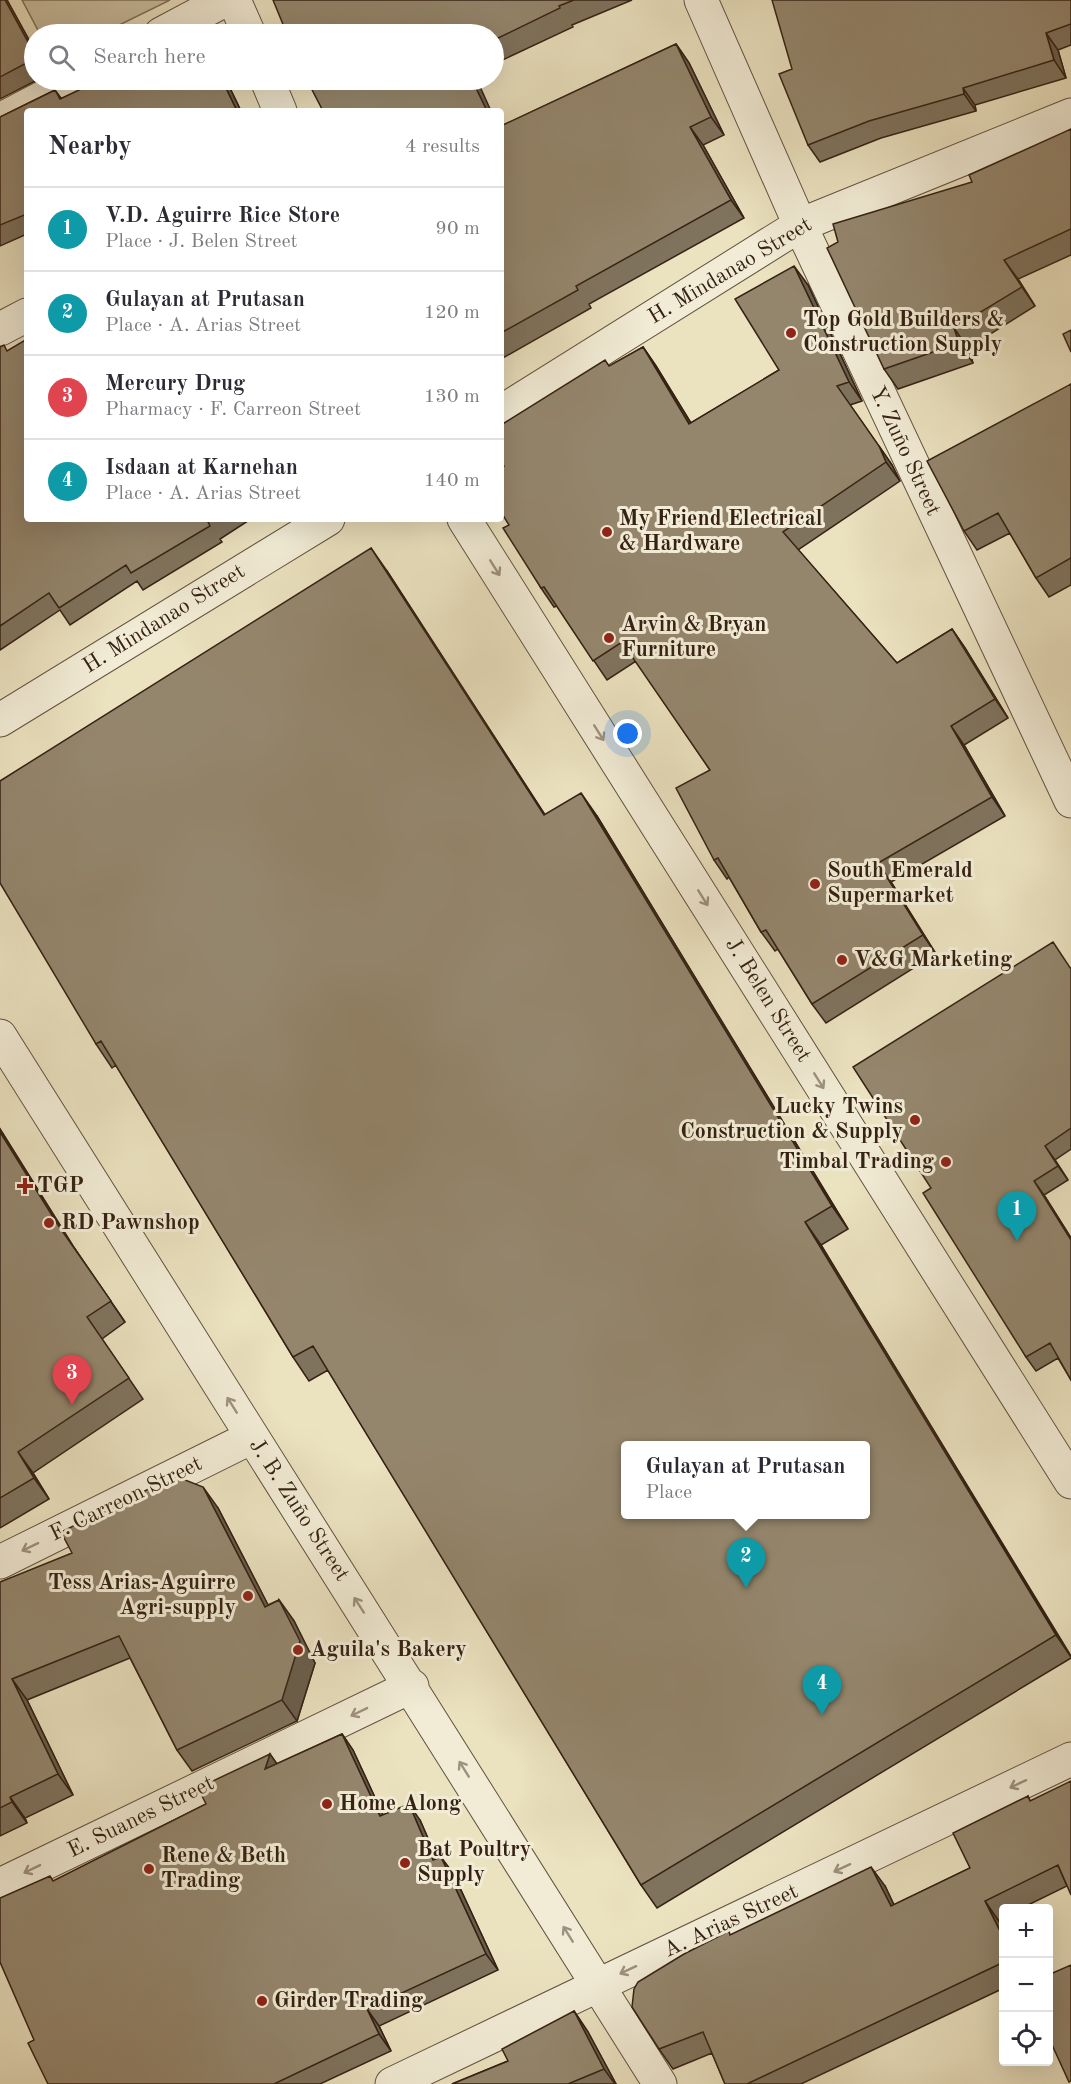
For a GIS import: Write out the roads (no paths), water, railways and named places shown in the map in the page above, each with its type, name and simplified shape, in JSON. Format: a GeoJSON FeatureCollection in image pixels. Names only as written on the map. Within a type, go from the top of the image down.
{"type":"FeatureCollection","features":[{"type":"Feature","properties":{"kind":"street"},"geometry":{"type":"LineString","coordinates":[[180,24],[225,0]]}},
{"type":"Feature","properties":{"kind":"street"},"geometry":{"type":"LineString","coordinates":[[234,0],[245,24]]}},
{"type":"Feature","properties":{"kind":"street","name":"Y. Zuño Street"},"geometry":{"type":"LineString","coordinates":[[701,0],[800,225],[1071,801]]}},
{"type":"Feature","properties":{"kind":"street"},"geometry":{"type":"LineString","coordinates":[[0,120],[57,90]]}},
{"type":"Feature","properties":{"kind":"street"},"geometry":{"type":"LineString","coordinates":[[271,90],[279,108]]}},
{"type":"Feature","properties":{"kind":"street","name":"H. Mindanao Street"},"geometry":{"type":"LineString","coordinates":[[504,410],[800,225],[1071,115]]}},
{"type":"Feature","properties":{"kind":"street"},"geometry":{"type":"LineString","coordinates":[[0,329],[24,317]]}},
{"type":"Feature","properties":{"kind":"street","name":"H. Mindanao Street"},"geometry":{"type":"LineString","coordinates":[[0,720],[323,522]]}},
{"type":"Feature","properties":{"kind":"street","name":"J. Belen Street"},"geometry":{"type":"LineString","coordinates":[[466,522],[1071,1482]]}},
{"type":"Feature","properties":{"kind":"street","name":"J. B. Zuño Street"},"geometry":{"type":"LineString","coordinates":[[0,1036],[252,1437],[412,1686],[660,2084]]}},
{"type":"Feature","properties":{"kind":"street","name":"F. Carreon Street"},"geometry":{"type":"LineString","coordinates":[[0,1562],[252,1437]]}},
{"type":"Feature","properties":{"kind":"street","name":"E. Suanes Street"},"geometry":{"type":"LineString","coordinates":[[0,1885],[412,1686]]}},
{"type":"Feature","properties":{"kind":"street","name":"A. Arias Street"},"geometry":{"type":"LineString","coordinates":[[392,2084],[1071,1759]]}},
{"type":"Feature","properties":{"kind":"place","name":"Top Gold Builders & Construction Supply"},"geometry":{"type":"Point","coordinates":[791,333]}},
{"type":"Feature","properties":{"kind":"place","name":"My Friend Electrical & Hardware"},"geometry":{"type":"Point","coordinates":[607,532]}},
{"type":"Feature","properties":{"kind":"place","name":"Arvin & Bryan Furniture"},"geometry":{"type":"Point","coordinates":[609,638]}},
{"type":"Feature","properties":{"kind":"place","name":"South Emerald Supermarket"},"geometry":{"type":"Point","coordinates":[815,884]}},
{"type":"Feature","properties":{"kind":"place","name":"V&G Marketing"},"geometry":{"type":"Point","coordinates":[842,960]}},
{"type":"Feature","properties":{"kind":"place","name":"Lucky Twins Construction & Supply"},"geometry":{"type":"Point","coordinates":[915,1120]}},
{"type":"Feature","properties":{"kind":"place","name":"Timbal Trading"},"geometry":{"type":"Point","coordinates":[946,1162]}},
{"type":"Feature","properties":{"kind":"place","name":"TGP"},"geometry":{"type":"Point","coordinates":[25,1186]}},
{"type":"Feature","properties":{"kind":"place","name":"RD Pawnshop"},"geometry":{"type":"Point","coordinates":[49,1223]}},
{"type":"Feature","properties":{"kind":"place","name":"V.D. Aguirre Rice Store"},"geometry":{"type":"Point","coordinates":[1017,1241]}},
{"type":"Feature","properties":{"kind":"place","name":"Mercury Drug"},"geometry":{"type":"Point","coordinates":[72,1405]}},
{"type":"Feature","properties":{"kind":"place","name":"Gulayan at Prutasan"},"geometry":{"type":"Point","coordinates":[746,1588]}},
{"type":"Feature","properties":{"kind":"place","name":"Tess Arias-Aguirre Agri-supply"},"geometry":{"type":"Point","coordinates":[248,1596]}},
{"type":"Feature","properties":{"kind":"place","name":"Aguila's Bakery"},"geometry":{"type":"Point","coordinates":[298,1650]}},
{"type":"Feature","properties":{"kind":"place","name":"Isdaan at Karnehan"},"geometry":{"type":"Point","coordinates":[822,1715]}},
{"type":"Feature","properties":{"kind":"place","name":"Home Along"},"geometry":{"type":"Point","coordinates":[327,1804]}},
{"type":"Feature","properties":{"kind":"place","name":"Bat Poultry Supply"},"geometry":{"type":"Point","coordinates":[405,1863]}},
{"type":"Feature","properties":{"kind":"place","name":"Rene & Beth Trading"},"geometry":{"type":"Point","coordinates":[149,1869]}},
{"type":"Feature","properties":{"kind":"place","name":"Girder Trading"},"geometry":{"type":"Point","coordinates":[262,2001]}}]}
